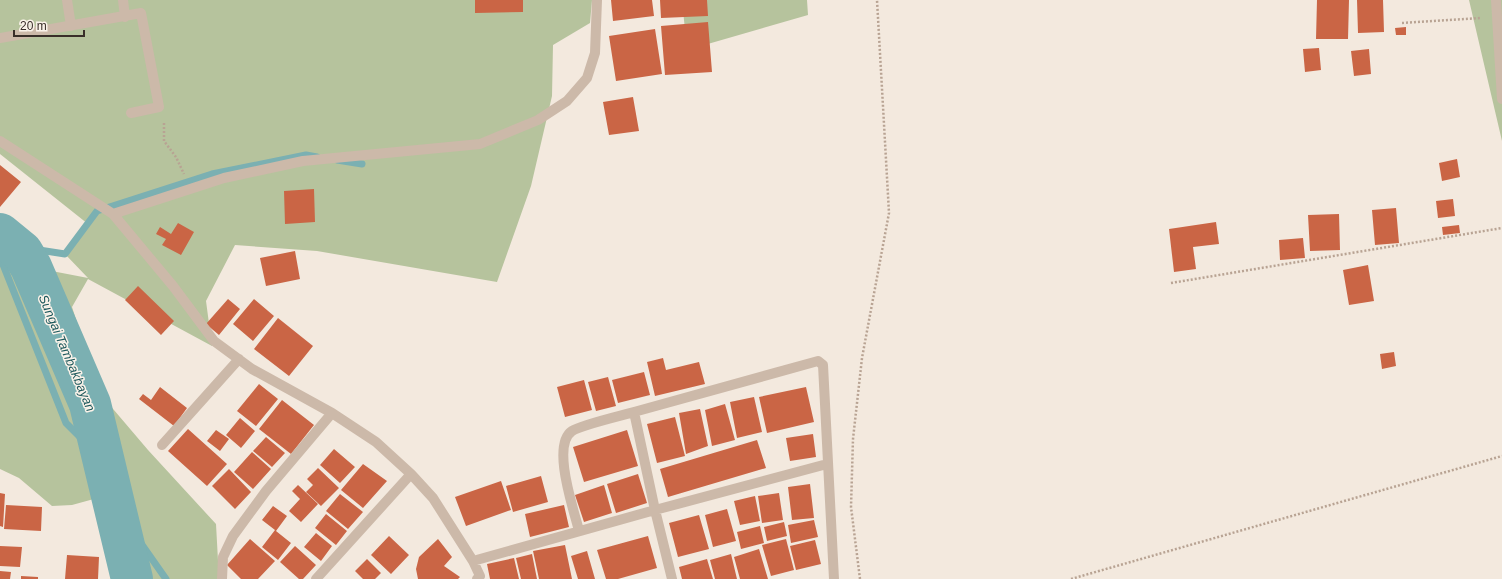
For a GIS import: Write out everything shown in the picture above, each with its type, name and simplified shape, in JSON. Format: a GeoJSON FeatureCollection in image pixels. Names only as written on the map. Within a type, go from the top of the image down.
{"type":"FeatureCollection","features":[{"type":"Feature","properties":{"kind":"street"},"geometry":{"type":"LineString","coordinates":[[67,0],[71,26]]}},
{"type":"Feature","properties":{"kind":"street"},"geometry":{"type":"LineString","coordinates":[[122,0],[125,17]]}},
{"type":"Feature","properties":{"kind":"street"},"geometry":{"type":"LineString","coordinates":[[110,213],[224,178],[303,161],[480,144],[538,120],[567,102],[587,78],[595,53],[597,0]]}},
{"type":"Feature","properties":{"kind":"street"},"geometry":{"type":"LineString","coordinates":[[1496,0],[1502,99]]}},
{"type":"Feature","properties":{"kind":"street"},"geometry":{"type":"LineString","coordinates":[[0,38],[141,13],[159,107],[131,113]]}},
{"type":"Feature","properties":{"kind":"street"},"geometry":{"type":"LineString","coordinates":[[0,141],[110,213],[173,286],[214,341],[252,369],[332,414],[376,442],[411,474],[433,498],[474,561],[479,578]]}},
{"type":"Feature","properties":{"kind":"street"},"geometry":{"type":"LineString","coordinates":[[162,445],[239,359]]}},
{"type":"Feature","properties":{"kind":"street"},"geometry":{"type":"LineString","coordinates":[[579,531],[566,479],[562,450],[564,442],[572,430],[818,362],[823,365],[834,579]]}},
{"type":"Feature","properties":{"kind":"street"},"geometry":{"type":"LineString","coordinates":[[634,412],[655,510],[672,579]]}},
{"type":"Feature","properties":{"kind":"street"},"geometry":{"type":"LineString","coordinates":[[222,579],[223,557],[233,536],[266,492],[332,414]]}},
{"type":"Feature","properties":{"kind":"street"},"geometry":{"type":"LineString","coordinates":[[474,561],[655,510],[827,464]]}},
{"type":"Feature","properties":{"kind":"street"},"geometry":{"type":"LineString","coordinates":[[316,579],[411,474]]}},
{"type":"Feature","properties":{"kind":"path"},"geometry":{"type":"LineString","coordinates":[[860,579],[851,507],[853,439],[862,358],[889,213],[877,0]]}},
{"type":"Feature","properties":{"kind":"path"},"geometry":{"type":"LineString","coordinates":[[1402,23],[1497,17]]}},
{"type":"Feature","properties":{"kind":"path"},"geometry":{"type":"LineString","coordinates":[[164,122],[164,141],[176,157],[184,176],[187,190]]}},
{"type":"Feature","properties":{"kind":"path"},"geometry":{"type":"LineString","coordinates":[[1171,283],[1502,228]]}},
{"type":"Feature","properties":{"kind":"path"},"geometry":{"type":"LineString","coordinates":[[1070,579],[1502,456]]}},
{"type":"Feature","properties":{"kind":"green space"},"geometry":{"type":"Polygon","coordinates":[[[0,0],[592,0],[590,23],[553,45],[552,96],[531,186],[497,282],[317,251],[235,245],[206,301],[212,346],[88,279],[72,307],[90,362],[108,403],[148,450],[216,524],[219,579],[120,579],[126,511],[106,427],[39,285],[90,404],[112,494],[72,505],[52,506],[19,478],[0,469],[0,234],[22,252],[31,267],[88,278],[65,254],[88,224],[0,154],[0,0]]]}},
{"type":"Feature","properties":{"kind":"green space"},"geometry":{"type":"Polygon","coordinates":[[[682,0],[807,0],[808,15],[687,50],[682,0]]]}},
{"type":"Feature","properties":{"kind":"green space"},"geometry":{"type":"Polygon","coordinates":[[[1469,0],[1502,0],[1502,141],[1469,0]]]}},
{"type":"Feature","properties":{"kind":"building"},"geometry":{"type":"Polygon","coordinates":[[[475,0],[523,0],[523,12],[475,13],[475,0]]]}},
{"type":"Feature","properties":{"kind":"building"},"geometry":{"type":"Polygon","coordinates":[[[611,0],[652,0],[654,16],[613,21],[611,0]]]}},
{"type":"Feature","properties":{"kind":"building"},"geometry":{"type":"Polygon","coordinates":[[[660,0],[707,0],[708,16],[661,18],[660,0]]]}},
{"type":"Feature","properties":{"kind":"building"},"geometry":{"type":"Polygon","coordinates":[[[1317,0],[1349,0],[1348,39],[1316,39],[1317,0]]]}},
{"type":"Feature","properties":{"kind":"building"},"geometry":{"type":"Polygon","coordinates":[[[1357,0],[1383,0],[1384,32],[1358,33],[1357,0]]]}},
{"type":"Feature","properties":{"kind":"building"},"geometry":{"type":"Polygon","coordinates":[[[708,22],[712,72],[665,75],[661,26],[708,22]]]}},
{"type":"Feature","properties":{"kind":"building"},"geometry":{"type":"Polygon","coordinates":[[[1406,27],[1406,35],[1396,35],[1395,28],[1406,27]]]}},
{"type":"Feature","properties":{"kind":"building"},"geometry":{"type":"Polygon","coordinates":[[[655,29],[662,74],[616,81],[609,36],[655,29]]]}},
{"type":"Feature","properties":{"kind":"building"},"geometry":{"type":"Polygon","coordinates":[[[1319,48],[1321,70],[1305,72],[1303,49],[1319,48]]]}},
{"type":"Feature","properties":{"kind":"building"},"geometry":{"type":"Polygon","coordinates":[[[1369,49],[1371,74],[1354,76],[1351,51],[1369,49]]]}},
{"type":"Feature","properties":{"kind":"building"},"geometry":{"type":"Polygon","coordinates":[[[633,97],[639,131],[609,135],[603,102],[633,97]]]}},
{"type":"Feature","properties":{"kind":"building"},"geometry":{"type":"Polygon","coordinates":[[[1457,159],[1460,177],[1442,181],[1439,163],[1457,159]]]}},
{"type":"Feature","properties":{"kind":"building"},"geometry":{"type":"Polygon","coordinates":[[[0,165],[21,182],[0,207],[0,165]]]}},
{"type":"Feature","properties":{"kind":"building"},"geometry":{"type":"Polygon","coordinates":[[[314,189],[315,222],[285,224],[284,191],[314,189]]]}},
{"type":"Feature","properties":{"kind":"building"},"geometry":{"type":"Polygon","coordinates":[[[1453,199],[1455,216],[1438,218],[1436,201],[1453,199]]]}},
{"type":"Feature","properties":{"kind":"building"},"geometry":{"type":"Polygon","coordinates":[[[1396,208],[1399,243],[1375,245],[1372,210],[1396,208]]]}},
{"type":"Feature","properties":{"kind":"building"},"geometry":{"type":"Polygon","coordinates":[[[1339,214],[1340,250],[1310,251],[1308,215],[1339,214]]]}},
{"type":"Feature","properties":{"kind":"building"},"geometry":{"type":"Polygon","coordinates":[[[1216,222],[1219,244],[1193,247],[1196,269],[1174,272],[1169,229],[1216,222]]]}},
{"type":"Feature","properties":{"kind":"building"},"geometry":{"type":"Polygon","coordinates":[[[178,223],[194,232],[181,255],[162,245],[166,239],[156,234],[160,227],[171,234],[178,223]]]}},
{"type":"Feature","properties":{"kind":"building"},"geometry":{"type":"Polygon","coordinates":[[[1459,225],[1460,233],[1443,235],[1442,227],[1459,225]]]}},
{"type":"Feature","properties":{"kind":"building"},"geometry":{"type":"Polygon","coordinates":[[[1303,238],[1305,258],[1280,260],[1279,240],[1303,238]]]}},
{"type":"Feature","properties":{"kind":"building"},"geometry":{"type":"Polygon","coordinates":[[[295,251],[300,279],[266,286],[260,258],[295,251]]]}},
{"type":"Feature","properties":{"kind":"building"},"geometry":{"type":"Polygon","coordinates":[[[1368,265],[1374,301],[1349,305],[1343,270],[1368,265]]]}},
{"type":"Feature","properties":{"kind":"building"},"geometry":{"type":"Polygon","coordinates":[[[138,286],[174,321],[161,335],[125,300],[138,286]]]}},
{"type":"Feature","properties":{"kind":"building"},"geometry":{"type":"Polygon","coordinates":[[[228,299],[240,309],[219,335],[206,324],[228,299]]]}},
{"type":"Feature","properties":{"kind":"building"},"geometry":{"type":"Polygon","coordinates":[[[254,299],[274,316],[253,341],[233,324],[254,299]]]}},
{"type":"Feature","properties":{"kind":"building"},"geometry":{"type":"Polygon","coordinates":[[[278,318],[313,346],[289,376],[254,349],[278,318]]]}},
{"type":"Feature","properties":{"kind":"building"},"geometry":{"type":"Polygon","coordinates":[[[1394,352],[1396,366],[1382,369],[1380,354],[1394,352]]]}},
{"type":"Feature","properties":{"kind":"building"},"geometry":{"type":"Polygon","coordinates":[[[663,358],[666,370],[699,362],[705,384],[655,396],[647,362],[663,358]]]}},
{"type":"Feature","properties":{"kind":"building"},"geometry":{"type":"Polygon","coordinates":[[[644,372],[650,395],[618,403],[612,380],[644,372]]]}},
{"type":"Feature","properties":{"kind":"building"},"geometry":{"type":"Polygon","coordinates":[[[608,377],[616,406],[596,411],[588,382],[608,377]]]}},
{"type":"Feature","properties":{"kind":"building"},"geometry":{"type":"Polygon","coordinates":[[[584,380],[592,410],[565,417],[557,387],[584,380]]]}},
{"type":"Feature","properties":{"kind":"building"},"geometry":{"type":"Polygon","coordinates":[[[259,384],[278,399],[256,426],[237,411],[259,384]]]}},
{"type":"Feature","properties":{"kind":"building"},"geometry":{"type":"Polygon","coordinates":[[[160,387],[187,408],[174,426],[139,399],[143,394],[151,400],[160,387]]]}},
{"type":"Feature","properties":{"kind":"building"},"geometry":{"type":"Polygon","coordinates":[[[806,387],[814,422],[767,433],[759,397],[806,387]]]}},
{"type":"Feature","properties":{"kind":"building"},"geometry":{"type":"Polygon","coordinates":[[[754,397],[762,432],[737,438],[730,402],[754,397]]]}},
{"type":"Feature","properties":{"kind":"building"},"geometry":{"type":"Polygon","coordinates":[[[282,400],[314,425],[291,454],[259,429],[282,400]]]}},
{"type":"Feature","properties":{"kind":"building"},"geometry":{"type":"Polygon","coordinates":[[[725,404],[735,440],[712,446],[705,410],[725,404]]]}},
{"type":"Feature","properties":{"kind":"building"},"geometry":{"type":"Polygon","coordinates":[[[700,409],[708,446],[686,454],[679,413],[700,409]]]}},
{"type":"Feature","properties":{"kind":"building"},"geometry":{"type":"Polygon","coordinates":[[[675,417],[685,456],[657,463],[647,424],[675,417]]]}},
{"type":"Feature","properties":{"kind":"building"},"geometry":{"type":"Polygon","coordinates":[[[240,418],[255,431],[241,448],[226,435],[240,418]]]}},
{"type":"Feature","properties":{"kind":"building"},"geometry":{"type":"Polygon","coordinates":[[[188,429],[227,464],[207,486],[168,451],[188,429]]]}},
{"type":"Feature","properties":{"kind":"building"},"geometry":{"type":"Polygon","coordinates":[[[216,430],[229,439],[220,451],[207,441],[216,430]]]}},
{"type":"Feature","properties":{"kind":"building"},"geometry":{"type":"Polygon","coordinates":[[[627,430],[638,466],[584,482],[573,447],[627,430]]]}},
{"type":"Feature","properties":{"kind":"building"},"geometry":{"type":"Polygon","coordinates":[[[813,434],[816,457],[790,461],[786,438],[813,434]]]}},
{"type":"Feature","properties":{"kind":"building"},"geometry":{"type":"Polygon","coordinates":[[[266,437],[285,453],[272,467],[253,451],[266,437]]]}},
{"type":"Feature","properties":{"kind":"building"},"geometry":{"type":"Polygon","coordinates":[[[757,440],[766,468],[668,497],[660,469],[757,440]]]}},
{"type":"Feature","properties":{"kind":"building"},"geometry":{"type":"Polygon","coordinates":[[[334,449],[355,467],[340,483],[320,465],[334,449]]]}},
{"type":"Feature","properties":{"kind":"building"},"geometry":{"type":"Polygon","coordinates":[[[252,452],[271,469],[253,489],[234,472],[252,452]]]}},
{"type":"Feature","properties":{"kind":"building"},"geometry":{"type":"Polygon","coordinates":[[[363,464],[387,481],[363,508],[341,490],[363,464]]]}},
{"type":"Feature","properties":{"kind":"building"},"geometry":{"type":"Polygon","coordinates":[[[318,468],[339,488],[321,506],[306,492],[313,485],[307,479],[318,468]]]}},
{"type":"Feature","properties":{"kind":"building"},"geometry":{"type":"Polygon","coordinates":[[[229,469],[251,492],[235,509],[212,486],[229,469]]]}},
{"type":"Feature","properties":{"kind":"building"},"geometry":{"type":"Polygon","coordinates":[[[638,474],[647,503],[616,513],[607,484],[638,474]]]}},
{"type":"Feature","properties":{"kind":"building"},"geometry":{"type":"Polygon","coordinates":[[[541,476],[548,502],[513,512],[506,486],[541,476]]]}},
{"type":"Feature","properties":{"kind":"building"},"geometry":{"type":"Polygon","coordinates":[[[501,481],[511,510],[466,526],[455,497],[501,481]]]}},
{"type":"Feature","properties":{"kind":"building"},"geometry":{"type":"Polygon","coordinates":[[[810,484],[814,518],[792,520],[788,487],[810,484]]]}},
{"type":"Feature","properties":{"kind":"building"},"geometry":{"type":"Polygon","coordinates":[[[298,485],[318,504],[301,522],[289,511],[300,499],[292,491],[298,485]]]}},
{"type":"Feature","properties":{"kind":"building"},"geometry":{"type":"Polygon","coordinates":[[[604,485],[612,513],[584,522],[575,495],[604,485]]]}},
{"type":"Feature","properties":{"kind":"building"},"geometry":{"type":"Polygon","coordinates":[[[0,493],[5,494],[3,527],[0,526],[0,493]]]}},
{"type":"Feature","properties":{"kind":"building"},"geometry":{"type":"Polygon","coordinates":[[[779,493],[783,520],[762,523],[758,496],[779,493]]]}},
{"type":"Feature","properties":{"kind":"building"},"geometry":{"type":"Polygon","coordinates":[[[340,494],[363,512],[348,529],[326,511],[340,494]]]}},
{"type":"Feature","properties":{"kind":"building"},"geometry":{"type":"Polygon","coordinates":[[[755,496],[760,521],[740,525],[734,501],[755,496]]]}},
{"type":"Feature","properties":{"kind":"building"},"geometry":{"type":"Polygon","coordinates":[[[6,505],[42,507],[41,531],[4,529],[6,505]]]}},
{"type":"Feature","properties":{"kind":"building"},"geometry":{"type":"Polygon","coordinates":[[[564,505],[569,527],[530,537],[525,514],[564,505]]]}},
{"type":"Feature","properties":{"kind":"building"},"geometry":{"type":"Polygon","coordinates":[[[273,506],[287,516],[276,531],[291,543],[278,560],[262,547],[275,530],[262,520],[273,506]]]}},
{"type":"Feature","properties":{"kind":"building"},"geometry":{"type":"Polygon","coordinates":[[[727,509],[736,541],[713,547],[705,515],[727,509]]]}},
{"type":"Feature","properties":{"kind":"building"},"geometry":{"type":"Polygon","coordinates":[[[326,514],[347,531],[336,545],[315,528],[326,514]]]}},
{"type":"Feature","properties":{"kind":"building"},"geometry":{"type":"Polygon","coordinates":[[[699,515],[709,549],[678,557],[669,523],[699,515]]]}},
{"type":"Feature","properties":{"kind":"building"},"geometry":{"type":"Polygon","coordinates":[[[814,520],[818,537],[791,543],[788,525],[814,520]]]}},
{"type":"Feature","properties":{"kind":"building"},"geometry":{"type":"Polygon","coordinates":[[[784,522],[787,536],[767,541],[764,527],[784,522]]]}},
{"type":"Feature","properties":{"kind":"building"},"geometry":{"type":"Polygon","coordinates":[[[760,526],[764,543],[741,549],[737,532],[760,526]]]}},
{"type":"Feature","properties":{"kind":"building"},"geometry":{"type":"Polygon","coordinates":[[[316,533],[332,546],[321,561],[304,547],[316,533]]]}},
{"type":"Feature","properties":{"kind":"building"},"geometry":{"type":"Polygon","coordinates":[[[389,536],[409,555],[391,574],[371,555],[389,536]]]}},
{"type":"Feature","properties":{"kind":"building"},"geometry":{"type":"Polygon","coordinates":[[[648,536],[657,568],[618,579],[606,579],[597,550],[648,536]]]}},
{"type":"Feature","properties":{"kind":"building"},"geometry":{"type":"Polygon","coordinates":[[[250,539],[275,561],[258,579],[241,579],[227,565],[250,539]]]}},
{"type":"Feature","properties":{"kind":"building"},"geometry":{"type":"Polygon","coordinates":[[[438,539],[452,557],[444,566],[460,577],[458,579],[418,579],[416,569],[419,557],[438,539]]]}},
{"type":"Feature","properties":{"kind":"building"},"geometry":{"type":"Polygon","coordinates":[[[786,539],[794,570],[771,576],[762,545],[786,539]]]}},
{"type":"Feature","properties":{"kind":"building"},"geometry":{"type":"Polygon","coordinates":[[[815,540],[821,564],[796,570],[790,546],[815,540]]]}},
{"type":"Feature","properties":{"kind":"building"},"geometry":{"type":"Polygon","coordinates":[[[565,545],[572,579],[539,579],[533,551],[565,545]]]}},
{"type":"Feature","properties":{"kind":"building"},"geometry":{"type":"Polygon","coordinates":[[[0,546],[22,547],[20,567],[0,566],[0,546]]]}},
{"type":"Feature","properties":{"kind":"building"},"geometry":{"type":"Polygon","coordinates":[[[295,546],[316,565],[303,579],[299,579],[280,562],[295,546]]]}},
{"type":"Feature","properties":{"kind":"building"},"geometry":{"type":"Polygon","coordinates":[[[759,549],[768,579],[740,579],[734,557],[759,549]]]}},
{"type":"Feature","properties":{"kind":"building"},"geometry":{"type":"Polygon","coordinates":[[[587,551],[595,579],[578,579],[571,556],[587,551]]]}},
{"type":"Feature","properties":{"kind":"building"},"geometry":{"type":"Polygon","coordinates":[[[532,554],[537,579],[521,579],[516,558],[532,554]]]}},
{"type":"Feature","properties":{"kind":"building"},"geometry":{"type":"Polygon","coordinates":[[[731,554],[737,579],[715,579],[710,560],[731,554]]]}},
{"type":"Feature","properties":{"kind":"building"},"geometry":{"type":"Polygon","coordinates":[[[67,555],[99,557],[98,579],[65,579],[67,555]]]}},
{"type":"Feature","properties":{"kind":"building"},"geometry":{"type":"Polygon","coordinates":[[[514,558],[519,579],[490,579],[487,564],[514,558]]]}},
{"type":"Feature","properties":{"kind":"building"},"geometry":{"type":"Polygon","coordinates":[[[367,559],[381,573],[375,579],[363,579],[355,571],[367,559]]]}},
{"type":"Feature","properties":{"kind":"building"},"geometry":{"type":"Polygon","coordinates":[[[707,559],[713,579],[682,579],[679,567],[707,559]]]}},
{"type":"Feature","properties":{"kind":"building"},"geometry":{"type":"Polygon","coordinates":[[[0,571],[11,572],[10,579],[0,579],[0,571]]]}},
{"type":"Feature","properties":{"kind":"building"},"geometry":{"type":"Polygon","coordinates":[[[21,576],[38,577],[38,579],[21,579],[21,576]]]}},
{"type":"Feature","properties":{"kind":"waterway"},"geometry":{"type":"LineString","coordinates":[[0,244],[65,254],[97,211],[212,174],[306,155],[317,157]]}},
{"type":"Feature","properties":{"kind":"waterway"},"geometry":{"type":"LineString","coordinates":[[337,160],[362,164]]}},
{"type":"Feature","properties":{"kind":"waterway","name":"Sungai Tambakbayan"},"geometry":{"type":"LineString","coordinates":[[0,234],[22,252],[31,267],[90,404],[132,579]]}},
{"type":"Feature","properties":{"kind":"waterway"},"geometry":{"type":"LineString","coordinates":[[0,257],[66,423],[88,445],[133,532],[166,579]]}}]}
